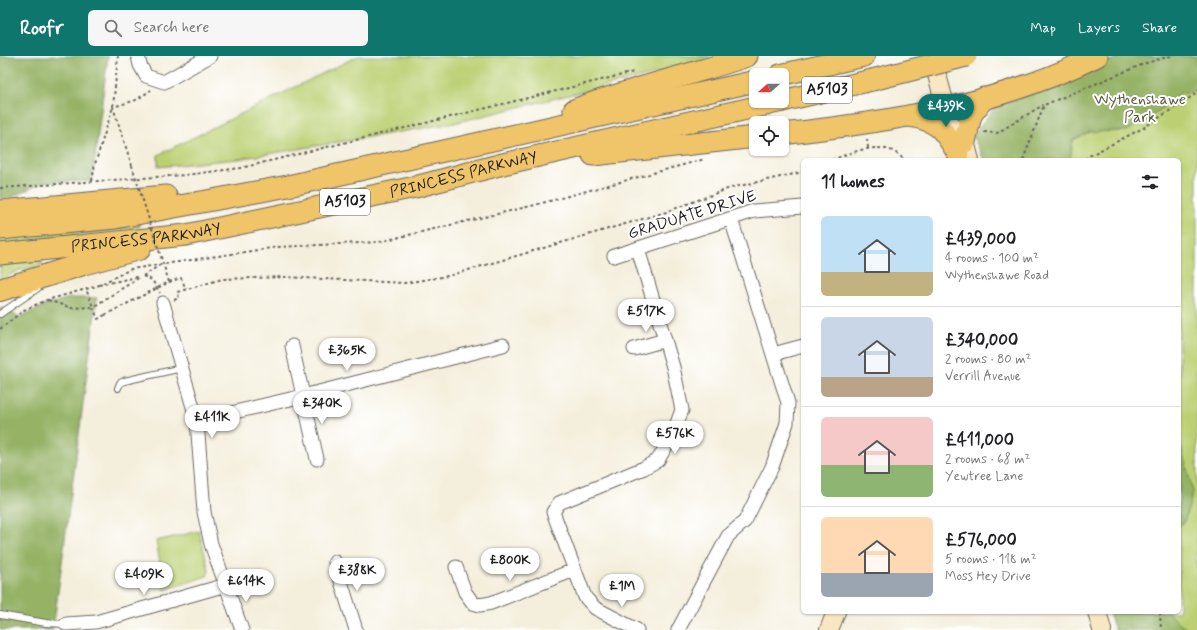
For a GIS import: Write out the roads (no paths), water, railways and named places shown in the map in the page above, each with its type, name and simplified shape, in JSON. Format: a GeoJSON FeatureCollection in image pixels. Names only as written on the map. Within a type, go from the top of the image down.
{"type":"FeatureCollection","features":[{"type":"Feature","properties":{"kind":"highway"},"geometry":{"type":"LineString","coordinates":[[504,137],[594,102],[709,69],[746,56]]}},
{"type":"Feature","properties":{"kind":"highway","name":"PRINCESS PARKWAY"},"geometry":{"type":"LineString","coordinates":[[789,99],[966,56]]}},
{"type":"Feature","properties":{"kind":"highway"},"geometry":{"type":"LineString","coordinates":[[789,133],[859,125],[908,116],[984,98],[1050,77],[1097,56]]}},
{"type":"Feature","properties":{"kind":"highway","name":"A5103"},"geometry":{"type":"LineString","coordinates":[[789,73],[862,57]]}},
{"type":"Feature","properties":{"kind":"highway","name":"PRINCESS PARKWAY"},"geometry":{"type":"LineString","coordinates":[[0,229],[115,218],[288,186],[749,82]]}},
{"type":"Feature","properties":{"kind":"highway"},"geometry":{"type":"LineString","coordinates":[[908,116],[932,121],[947,136],[964,149],[971,115],[984,98]]}},
{"type":"Feature","properties":{"kind":"highway","name":"PRINCESS PARKWAY"},"geometry":{"type":"LineString","coordinates":[[0,254],[186,235],[415,187],[503,164],[751,108]]}},
{"type":"Feature","properties":{"kind":"highway"},"geometry":{"type":"LineString","coordinates":[[503,164],[666,148],[749,138]]}},
{"type":"Feature","properties":{"kind":"highway"},"geometry":{"type":"LineString","coordinates":[[0,211],[288,186]]}},
{"type":"Feature","properties":{"kind":"highway"},"geometry":{"type":"LineString","coordinates":[[0,290],[80,265],[186,235]]}},
{"type":"Feature","properties":{"kind":"main road"},"geometry":{"type":"LineString","coordinates":[[932,56],[964,149]]}},
{"type":"Feature","properties":{"kind":"main road"},"geometry":{"type":"LineString","coordinates":[[943,56],[950,106]]}},
{"type":"Feature","properties":{"kind":"main road"},"geometry":{"type":"LineString","coordinates":[[829,630],[835,614]]}},
{"type":"Feature","properties":{"kind":"main road"},"geometry":{"type":"LineString","coordinates":[[1098,614],[1102,630]]}},
{"type":"Feature","properties":{"kind":"street"},"geometry":{"type":"LineString","coordinates":[[138,56],[140,65],[146,76],[164,82],[210,56]]}},
{"type":"Feature","properties":{"kind":"street","name":"GRADUATE DRIVE"},"geometry":{"type":"LineString","coordinates":[[614,256],[754,211],[801,207]]}},
{"type":"Feature","properties":{"kind":"street"},"geometry":{"type":"LineString","coordinates":[[678,630],[728,536],[745,521],[772,467],[787,423],[788,403],[731,219]]}},
{"type":"Feature","properties":{"kind":"street"},"geometry":{"type":"LineString","coordinates":[[636,630],[595,608],[584,597],[553,512],[559,503],[644,468],[658,460],[673,434],[682,410],[665,340],[638,249]]}},
{"type":"Feature","properties":{"kind":"street"},"geometry":{"type":"LineString","coordinates":[[163,303],[197,421],[204,512],[211,544],[242,630]]}},
{"type":"Feature","properties":{"kind":"street"},"geometry":{"type":"LineString","coordinates":[[634,349],[665,340]]}},
{"type":"Feature","properties":{"kind":"street"},"geometry":{"type":"LineString","coordinates":[[197,421],[303,396],[503,345]]}},
{"type":"Feature","properties":{"kind":"street"},"geometry":{"type":"LineString","coordinates":[[292,346],[317,459]]}},
{"type":"Feature","properties":{"kind":"street"},"geometry":{"type":"LineString","coordinates":[[773,354],[801,347]]}},
{"type":"Feature","properties":{"kind":"street"},"geometry":{"type":"LineString","coordinates":[[335,562],[356,630]]}},
{"type":"Feature","properties":{"kind":"street"},"geometry":{"type":"LineString","coordinates":[[456,567],[465,592],[473,603],[480,605],[491,603],[574,570]]}},
{"type":"Feature","properties":{"kind":"street"},"geometry":{"type":"LineString","coordinates":[[66,624],[97,626],[226,585]]}},
{"type":"Feature","properties":{"kind":"lane"},"geometry":{"type":"LineString","coordinates":[[0,314],[45,284],[80,265]]}},
{"type":"Feature","properties":{"kind":"lane"},"geometry":{"type":"LineString","coordinates":[[118,388],[120,383],[124,381],[182,368]]}},
{"type":"Feature","properties":{"kind":"lane"},"geometry":{"type":"LineString","coordinates":[[0,615],[46,623],[66,624]]}},
{"type":"Feature","properties":{"kind":"park label","name":"Wythenshawe Park"},"geometry":{"type":"Point","coordinates":[1140,108]}}]}
